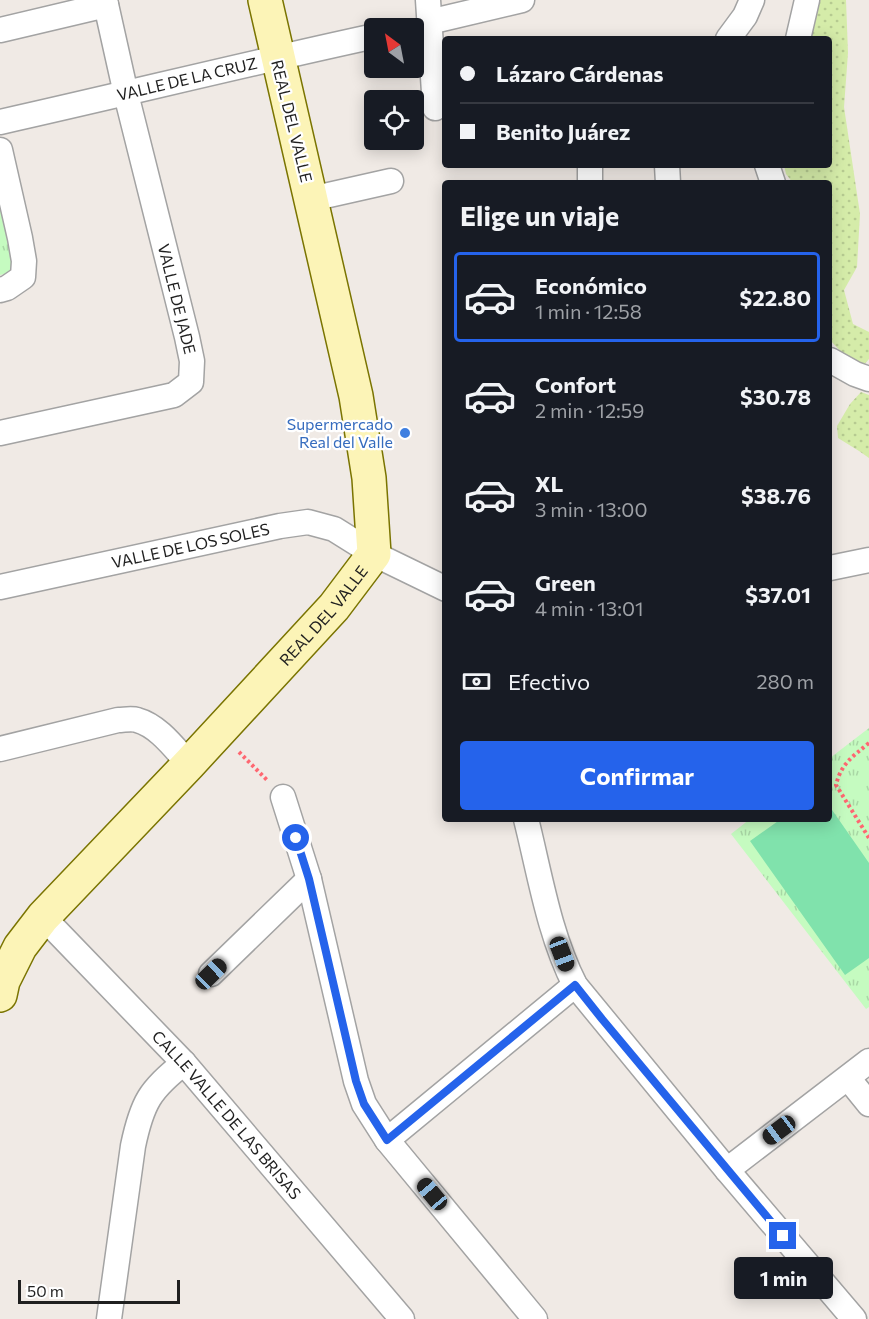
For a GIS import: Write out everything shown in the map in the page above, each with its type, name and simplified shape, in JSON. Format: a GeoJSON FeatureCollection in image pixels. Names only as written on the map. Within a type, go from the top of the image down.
{"type":"FeatureCollection","features":[{"type":"Feature","properties":{"kind":"street","name":"REAL DEL VALLE"},"geometry":{"type":"LineString","coordinates":[[1,985],[20,947],[43,917],[334,607],[374,554],[369,478],[356,396],[265,0]]}},
{"type":"Feature","properties":{"kind":"street"},"geometry":{"type":"LineString","coordinates":[[435,108],[428,11],[522,0]]}},
{"type":"Feature","properties":{"kind":"street"},"geometry":{"type":"LineString","coordinates":[[730,36],[745,16],[752,0]]}},
{"type":"Feature","properties":{"kind":"street"},"geometry":{"type":"LineString","coordinates":[[799,36],[807,0]]}},
{"type":"Feature","properties":{"kind":"street"},"geometry":{"type":"LineString","coordinates":[[0,30],[106,2],[126,94]]}},
{"type":"Feature","properties":{"kind":"street","name":"VALLE DE LA CRUZ"},"geometry":{"type":"LineString","coordinates":[[0,122],[364,38]]}},
{"type":"Feature","properties":{"kind":"street","name":"VALLE DE JADE"},"geometry":{"type":"LineString","coordinates":[[0,432],[174,395],[191,382],[192,361],[187,337],[126,94]]}},
{"type":"Feature","properties":{"kind":"street"},"geometry":{"type":"LineString","coordinates":[[0,150],[24,261],[23,277],[0,290]]}},
{"type":"Feature","properties":{"kind":"street"},"geometry":{"type":"LineString","coordinates":[[311,199],[391,182]]}},
{"type":"Feature","properties":{"kind":"street"},"geometry":{"type":"LineString","coordinates":[[832,361],[869,379]]}},
{"type":"Feature","properties":{"kind":"street","name":"VALLE DE LOS SOLES"},"geometry":{"type":"LineString","coordinates":[[0,587],[280,526],[308,522],[334,529],[374,554],[442,587]]}},
{"type":"Feature","properties":{"kind":"street"},"geometry":{"type":"LineString","coordinates":[[832,568],[869,560]]}},
{"type":"Feature","properties":{"kind":"street"},"geometry":{"type":"LineString","coordinates":[[0,749],[118,720],[135,719],[159,733],[189,764]]}},
{"type":"Feature","properties":{"kind":"street"},"geometry":{"type":"LineString","coordinates":[[283,797],[309,879],[356,1081],[364,1104],[387,1140],[536,1319]]}},
{"type":"Feature","properties":{"kind":"street"},"geometry":{"type":"LineString","coordinates":[[527,822],[556,940],[575,985],[727,1170],[854,1319]]}},
{"type":"Feature","properties":{"kind":"street"},"geometry":{"type":"LineString","coordinates":[[211,974],[309,879]]}},
{"type":"Feature","properties":{"kind":"street","name":"CALLE VALLE DE LAS BRISAS"},"geometry":{"type":"LineString","coordinates":[[43,917],[184,1063],[402,1319]]}},
{"type":"Feature","properties":{"kind":"street"},"geometry":{"type":"LineString","coordinates":[[387,1140],[575,985]]}},
{"type":"Feature","properties":{"kind":"street"},"geometry":{"type":"LineString","coordinates":[[727,1170],[869,1061]]}},
{"type":"Feature","properties":{"kind":"street"},"geometry":{"type":"LineString","coordinates":[[109,1319],[138,1120],[148,1098],[163,1079],[184,1063]]}},
{"type":"Feature","properties":{"kind":"street"},"geometry":{"type":"LineString","coordinates":[[848,1078],[869,1104]]}},
{"type":"Feature","properties":{"kind":"path"},"geometry":{"type":"LineString","coordinates":[[869,744],[844,765],[838,774],[836,785],[869,838]]}},
{"type":"Feature","properties":{"kind":"path"},"geometry":{"type":"LineString","coordinates":[[239,752],[283,797]]}},
{"type":"Feature","properties":{"kind":"green space"},"geometry":{"type":"Polygon","coordinates":[[[818,0],[846,0],[848,53],[844,107],[860,214],[857,267],[844,290],[853,324],[869,332],[869,359],[863,366],[843,354],[832,342],[832,180],[791,180],[785,168],[832,168],[832,36],[809,36],[818,0]]]}},
{"type":"Feature","properties":{"kind":"green space"},"geometry":{"type":"Polygon","coordinates":[[[0,202],[13,272],[0,275],[0,202]]]}},
{"type":"Feature","properties":{"kind":"green space"},"geometry":{"type":"Polygon","coordinates":[[[861,392],[869,395],[869,458],[838,438],[837,426],[850,404],[861,392]]]}},
{"type":"Feature","properties":{"kind":"green space"},"geometry":{"type":"Polygon","coordinates":[[[869,728],[869,1007],[866,1009],[731,834],[746,822],[832,822],[832,756],[869,728]]]}},
{"type":"Feature","properties":{"kind":"green space"},"geometry":{"type":"Polygon","coordinates":[[[832,810],[869,863],[869,958],[845,975],[750,841],[777,822],[832,822],[832,810]]]}},
{"type":"Feature","properties":{"kind":"place","name":"Supermercado Real del Valle"},"geometry":{"type":"Point","coordinates":[405,433]}},
{"type":"Feature","properties":{"kind":"route"},"geometry":{"type":"LineString","coordinates":[[296,838],[309,879],[356,1081],[364,1104],[387,1140],[575,985],[783,1236]]}}]}
